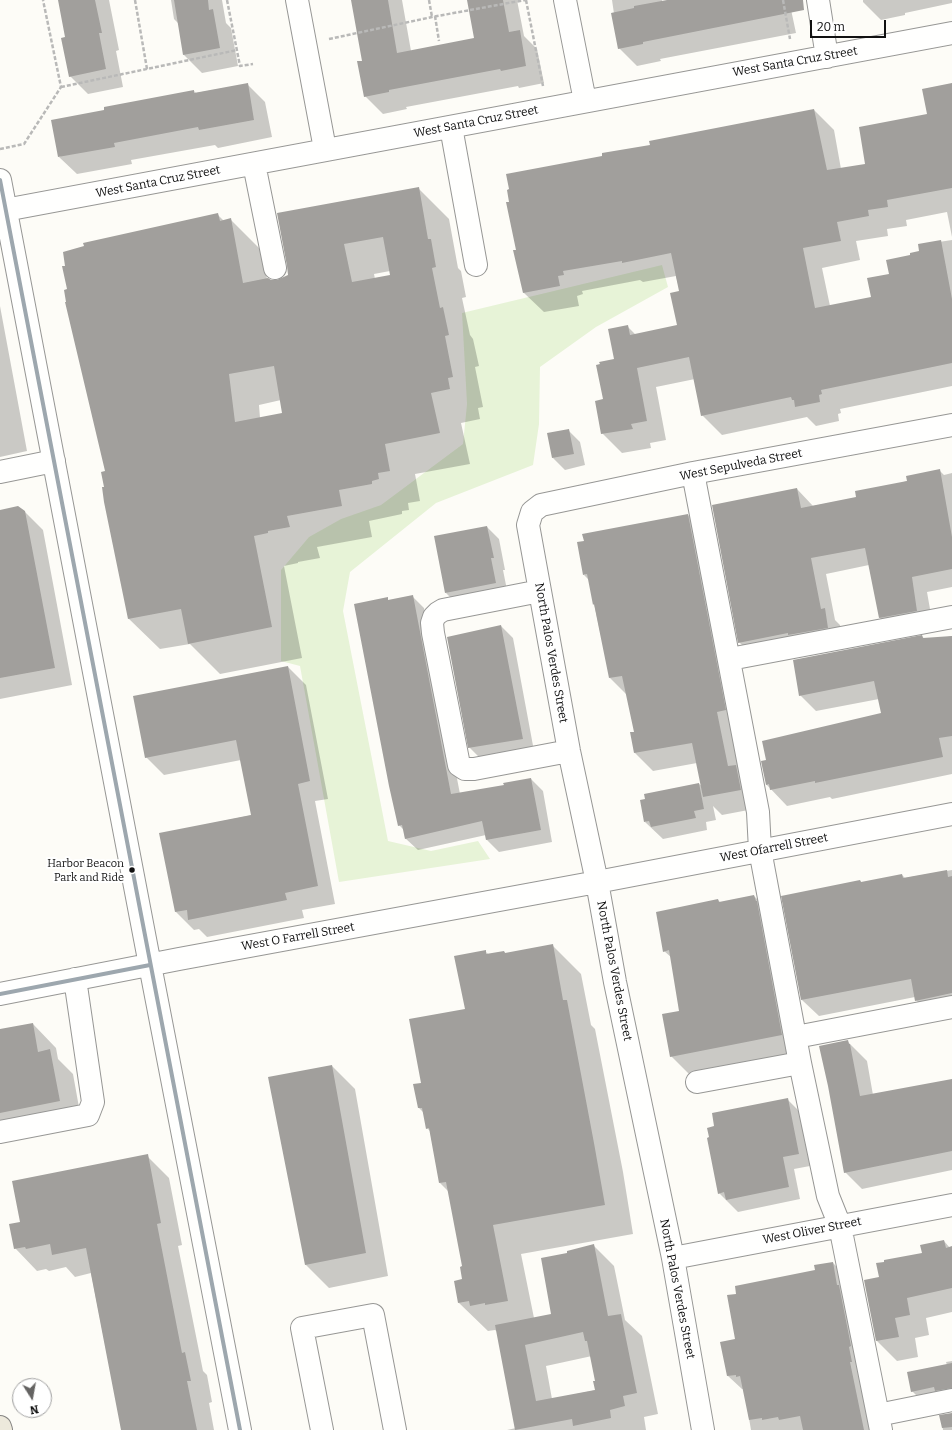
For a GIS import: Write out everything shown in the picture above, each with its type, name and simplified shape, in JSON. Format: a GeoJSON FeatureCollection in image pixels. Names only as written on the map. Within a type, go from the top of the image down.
{"type":"FeatureCollection","features":[{"type":"Feature","properties":{"kind":"street"},"geometry":{"type":"LineString","coordinates":[[297,0],[325,149]]}},
{"type":"Feature","properties":{"kind":"street"},"geometry":{"type":"LineString","coordinates":[[565,0],[585,101]]}},
{"type":"Feature","properties":{"kind":"street"},"geometry":{"type":"LineString","coordinates":[[818,0],[827,57]]}},
{"type":"Feature","properties":{"kind":"street","name":"West Santa Cruz Street"},"geometry":{"type":"LineString","coordinates":[[3,211],[254,164],[325,149],[827,57],[952,32]]}},
{"type":"Feature","properties":{"kind":"street"},"geometry":{"type":"LineString","coordinates":[[451,127],[476,265]]}},
{"type":"Feature","properties":{"kind":"street"},"geometry":{"type":"LineString","coordinates":[[254,164],[275,268]]}},
{"type":"Feature","properties":{"kind":"street"},"geometry":{"type":"LineString","coordinates":[[0,180],[3,211],[54,461],[240,1430]]}},
{"type":"Feature","properties":{"kind":"street","name":"West Sepulveda Street"},"geometry":{"type":"LineString","coordinates":[[532,512],[541,505],[693,473],[952,425]]}},
{"type":"Feature","properties":{"kind":"street"},"geometry":{"type":"LineString","coordinates":[[0,472],[54,461]]}},
{"type":"Feature","properties":{"kind":"street"},"geometry":{"type":"LineString","coordinates":[[693,473],[730,659],[758,812],[760,850],[800,1063],[828,1196],[840,1226],[879,1422],[952,1400]]}},
{"type":"Feature","properties":{"kind":"street","name":"North Palos Verdes Street"},"geometry":{"type":"LineString","coordinates":[[532,512],[528,525],[569,751],[673,1258],[703,1430]]}},
{"type":"Feature","properties":{"kind":"street"},"geometry":{"type":"LineString","coordinates":[[540,591],[443,610],[438,612],[434,617],[432,623],[433,633],[459,765],[465,769],[474,769],[569,751]]}},
{"type":"Feature","properties":{"kind":"street"},"geometry":{"type":"LineString","coordinates":[[730,659],[952,617]]}},
{"type":"Feature","properties":{"kind":"street","name":"West Ofarrell Street"},"geometry":{"type":"LineString","coordinates":[[597,882],[952,814]]}},
{"type":"Feature","properties":{"kind":"street","name":"West O Farrell Street"},"geometry":{"type":"LineString","coordinates":[[0,994],[597,882]]}},
{"type":"Feature","properties":{"kind":"street"},"geometry":{"type":"LineString","coordinates":[[0,1132],[88,1115],[93,1102],[75,979]]}},
{"type":"Feature","properties":{"kind":"street"},"geometry":{"type":"LineString","coordinates":[[796,1037],[952,1007]]}},
{"type":"Feature","properties":{"kind":"street"},"geometry":{"type":"LineString","coordinates":[[697,1082],[800,1063]]}},
{"type":"Feature","properties":{"kind":"street","name":"West Oliver Street"},"geometry":{"type":"LineString","coordinates":[[673,1258],[952,1205]]}},
{"type":"Feature","properties":{"kind":"street"},"geometry":{"type":"LineString","coordinates":[[322,1430],[302,1328],[373,1315],[395,1430]]}},
{"type":"Feature","properties":{"kind":"path"},"geometry":{"type":"LineString","coordinates":[[0,149],[24,144],[61,87],[43,0]]}},
{"type":"Feature","properties":{"kind":"path"},"geometry":{"type":"LineString","coordinates":[[135,0],[147,69]]}},
{"type":"Feature","properties":{"kind":"path"},"geometry":{"type":"LineString","coordinates":[[227,0],[240,66],[252,64]]}},
{"type":"Feature","properties":{"kind":"path"},"geometry":{"type":"LineString","coordinates":[[429,0],[439,41]]}},
{"type":"Feature","properties":{"kind":"path"},"geometry":{"type":"LineString","coordinates":[[305,44],[434,16],[526,0],[547,108]]}},
{"type":"Feature","properties":{"kind":"path"},"geometry":{"type":"LineString","coordinates":[[783,0],[794,63]]}},
{"type":"Feature","properties":{"kind":"path"},"geometry":{"type":"LineString","coordinates":[[61,87],[237,50]]}},
{"type":"Feature","properties":{"kind":"green space"},"geometry":{"type":"Polygon","coordinates":[[[662,265],[668,287],[596,327],[540,367],[539,424],[533,465],[436,503],[350,572],[343,611],[388,841],[431,851],[478,841],[490,859],[339,882],[300,666],[281,661],[281,570],[309,537],[341,519],[381,505],[463,444],[467,404],[462,313],[662,265]]]}},
{"type":"Feature","properties":{"kind":"building"},"geometry":{"type":"Polygon","coordinates":[[[58,0],[95,0],[102,33],[99,33],[106,69],[69,77],[61,38],[65,37],[58,0]]]}},
{"type":"Feature","properties":{"kind":"building"},"geometry":{"type":"Polygon","coordinates":[[[174,0],[208,0],[209,10],[213,9],[220,48],[183,55],[174,0]]]}},
{"type":"Feature","properties":{"kind":"building"},"geometry":{"type":"Polygon","coordinates":[[[351,0],[388,0],[397,53],[474,38],[467,0],[503,0],[509,32],[520,30],[526,66],[501,71],[500,69],[389,90],[389,92],[364,97],[357,61],[362,61],[351,0]]]}},
{"type":"Feature","properties":{"kind":"building"},"geometry":{"type":"Polygon","coordinates":[[[667,0],[803,0],[804,10],[643,42],[643,44],[618,49],[611,13],[634,8],[634,6],[667,0]]]}},
{"type":"Feature","properties":{"kind":"building"},"geometry":{"type":"Polygon","coordinates":[[[248,83],[254,120],[199,130],[198,127],[114,143],[115,147],[58,157],[51,120],[104,110],[104,107],[194,90],[194,93],[248,83]]]}},
{"type":"Feature","properties":{"kind":"building"},"geometry":{"type":"Polygon","coordinates":[[[952,83],[952,188],[887,200],[888,207],[868,210],[869,216],[837,222],[841,241],[803,248],[815,308],[871,297],[867,278],[889,274],[886,260],[910,255],[910,253],[919,251],[918,244],[941,240],[952,299],[952,363],[821,390],[822,394],[819,395],[820,402],[795,407],[794,400],[792,400],[791,397],[701,416],[689,357],[637,368],[647,421],[631,424],[633,429],[601,434],[595,401],[603,399],[596,365],[600,364],[599,362],[614,359],[608,329],[628,325],[630,335],[677,325],[670,293],[679,291],[671,253],[622,263],[622,261],[563,271],[564,275],[558,276],[560,286],[523,293],[513,250],[516,250],[506,202],[509,202],[507,190],[509,189],[506,174],[602,156],[602,153],[650,145],[649,141],[814,109],[827,170],[865,164],[859,127],[927,114],[922,89],[952,83]]]}},
{"type":"Feature","properties":{"kind":"building"},"geometry":{"type":"Polygon","coordinates":[[[419,187],[428,239],[431,239],[436,267],[432,268],[440,308],[443,307],[449,335],[445,336],[453,377],[448,378],[450,389],[431,393],[440,433],[385,444],[390,471],[378,473],[379,479],[372,481],[372,484],[339,490],[342,506],[287,516],[290,527],[268,531],[268,533],[254,536],[272,627],[188,644],[181,609],[128,619],[104,502],[102,487],[104,487],[101,472],[105,471],[65,302],[64,290],[67,289],[62,266],[65,266],[63,252],[84,246],[83,243],[218,213],[220,221],[231,218],[243,283],[268,278],[271,280],[277,280],[288,275],[277,213],[419,187]],[[383,237],[344,244],[352,282],[390,275],[383,237]],[[274,366],[229,374],[235,422],[282,413],[274,366]]]}},
{"type":"Feature","properties":{"kind":"building"},"geometry":{"type":"Polygon","coordinates":[[[569,429],[574,454],[552,458],[547,433],[569,429]]]}},
{"type":"Feature","properties":{"kind":"building"},"geometry":{"type":"Polygon","coordinates":[[[940,469],[952,537],[952,569],[912,577],[917,611],[879,618],[865,548],[811,558],[821,609],[825,608],[828,628],[788,635],[788,633],[738,643],[712,505],[797,488],[801,508],[856,497],[855,491],[907,481],[906,476],[940,469]]]}},
{"type":"Feature","properties":{"kind":"building"},"geometry":{"type":"Polygon","coordinates":[[[18,506],[25,511],[55,668],[0,678],[0,510],[18,506]]]}},
{"type":"Feature","properties":{"kind":"building"},"geometry":{"type":"Polygon","coordinates":[[[688,514],[726,710],[717,712],[728,766],[736,765],[741,790],[703,797],[692,743],[634,753],[630,732],[634,732],[622,676],[609,678],[587,574],[583,575],[577,542],[584,541],[582,534],[688,514]]]}},
{"type":"Feature","properties":{"kind":"building"},"geometry":{"type":"Polygon","coordinates":[[[487,526],[494,558],[491,558],[496,583],[445,593],[434,536],[487,526]]]}},
{"type":"Feature","properties":{"kind":"building"},"geometry":{"type":"Polygon","coordinates":[[[413,595],[451,794],[504,785],[503,783],[531,778],[541,830],[486,840],[482,821],[405,839],[402,825],[398,826],[389,786],[354,604],[388,597],[388,600],[413,595]]]}},
{"type":"Feature","properties":{"kind":"building"},"geometry":{"type":"Polygon","coordinates":[[[501,625],[523,739],[468,748],[447,637],[501,625]]]}},
{"type":"Feature","properties":{"kind":"building"},"geometry":{"type":"Polygon","coordinates":[[[922,635],[923,638],[952,636],[952,736],[939,738],[943,757],[815,783],[815,781],[770,790],[769,784],[766,785],[761,761],[766,760],[762,741],[881,713],[874,681],[799,696],[793,660],[922,635]]]}},
{"type":"Feature","properties":{"kind":"building"},"geometry":{"type":"Polygon","coordinates":[[[288,666],[310,781],[298,784],[318,886],[285,893],[287,900],[188,920],[187,910],[175,912],[159,833],[251,815],[236,740],[145,758],[133,696],[288,666]]]}},
{"type":"Feature","properties":{"kind":"building"},"geometry":{"type":"Polygon","coordinates":[[[699,783],[704,809],[694,811],[696,818],[651,827],[649,821],[644,822],[640,800],[645,799],[644,794],[699,783]]]}},
{"type":"Feature","properties":{"kind":"building"},"geometry":{"type":"Polygon","coordinates":[[[947,870],[948,877],[952,876],[952,993],[915,1001],[911,979],[801,1000],[781,896],[860,880],[861,882],[902,874],[903,878],[947,870]]]}},
{"type":"Feature","properties":{"kind":"building"},"geometry":{"type":"Polygon","coordinates":[[[754,895],[757,901],[782,1035],[670,1057],[662,1014],[679,1011],[669,950],[663,952],[656,912],[718,899],[719,902],[754,895]]]}},
{"type":"Feature","properties":{"kind":"building"},"geometry":{"type":"Polygon","coordinates":[[[553,944],[563,1000],[567,1000],[605,1205],[493,1225],[508,1301],[470,1306],[469,1301],[458,1303],[454,1281],[462,1279],[460,1267],[462,1266],[446,1182],[439,1183],[429,1128],[426,1129],[422,1108],[418,1108],[413,1084],[421,1083],[409,1019],[465,1009],[454,956],[486,950],[486,954],[504,951],[505,953],[553,944]]]}},
{"type":"Feature","properties":{"kind":"building"},"geometry":{"type":"Polygon","coordinates":[[[33,1023],[38,1052],[50,1049],[60,1101],[0,1113],[0,1029],[33,1023]]]}},
{"type":"Feature","properties":{"kind":"building"},"geometry":{"type":"Polygon","coordinates":[[[848,1040],[860,1096],[952,1079],[952,1151],[844,1173],[819,1046],[848,1040]]]}},
{"type":"Feature","properties":{"kind":"building"},"geometry":{"type":"Polygon","coordinates":[[[332,1065],[366,1253],[305,1265],[268,1077],[332,1065]]]}},
{"type":"Feature","properties":{"kind":"building"},"geometry":{"type":"Polygon","coordinates":[[[788,1098],[799,1154],[783,1157],[789,1187],[726,1200],[724,1192],[718,1194],[707,1138],[709,1137],[707,1128],[714,1126],[712,1113],[788,1098]]]}},
{"type":"Feature","properties":{"kind":"building"},"geometry":{"type":"Polygon","coordinates":[[[148,1154],[161,1223],[157,1224],[182,1353],[185,1352],[191,1381],[187,1381],[197,1430],[121,1430],[86,1248],[52,1255],[50,1244],[26,1249],[25,1247],[14,1249],[9,1224],[20,1222],[12,1181],[148,1154]]]}},
{"type":"Feature","properties":{"kind":"building"},"geometry":{"type":"Polygon","coordinates":[[[944,1240],[946,1248],[952,1246],[952,1288],[907,1298],[910,1315],[895,1318],[899,1337],[876,1341],[864,1280],[879,1277],[876,1263],[884,1262],[884,1260],[922,1253],[920,1245],[944,1240]]]}},
{"type":"Feature","properties":{"kind":"building"},"geometry":{"type":"Polygon","coordinates":[[[594,1244],[608,1316],[621,1314],[637,1393],[623,1396],[625,1406],[610,1410],[611,1418],[573,1426],[572,1419],[515,1430],[495,1325],[551,1314],[541,1258],[567,1253],[567,1251],[594,1244]],[[583,1332],[525,1345],[536,1401],[595,1390],[593,1381],[595,1381],[587,1341],[585,1341],[583,1332]]]}},
{"type":"Feature","properties":{"kind":"building"},"geometry":{"type":"Polygon","coordinates":[[[833,1262],[851,1346],[849,1347],[852,1362],[850,1362],[864,1430],[803,1430],[800,1416],[779,1420],[778,1417],[762,1420],[762,1418],[749,1420],[740,1376],[727,1376],[720,1342],[735,1339],[727,1295],[736,1294],[735,1286],[815,1270],[814,1265],[833,1262]]]}},
{"type":"Feature","properties":{"kind":"building"},"geometry":{"type":"Polygon","coordinates":[[[952,1363],[952,1388],[935,1391],[934,1387],[911,1392],[907,1372],[952,1363]]]}},
{"type":"Feature","properties":{"kind":"building"},"geometry":{"type":"Polygon","coordinates":[[[952,1413],[952,1427],[942,1428],[939,1415],[952,1413]]]}},
{"type":"Feature","properties":{"kind":"transit line"},"geometry":{"type":"LineString","coordinates":[[0,180],[240,1430]]}},
{"type":"Feature","properties":{"kind":"transit line"},"geometry":{"type":"LineString","coordinates":[[0,994],[150,965]]}},
{"type":"Feature","properties":{"kind":"place","name":"Harbor Beacon Park and Ride"},"geometry":{"type":"Point","coordinates":[132,870]}}]}
